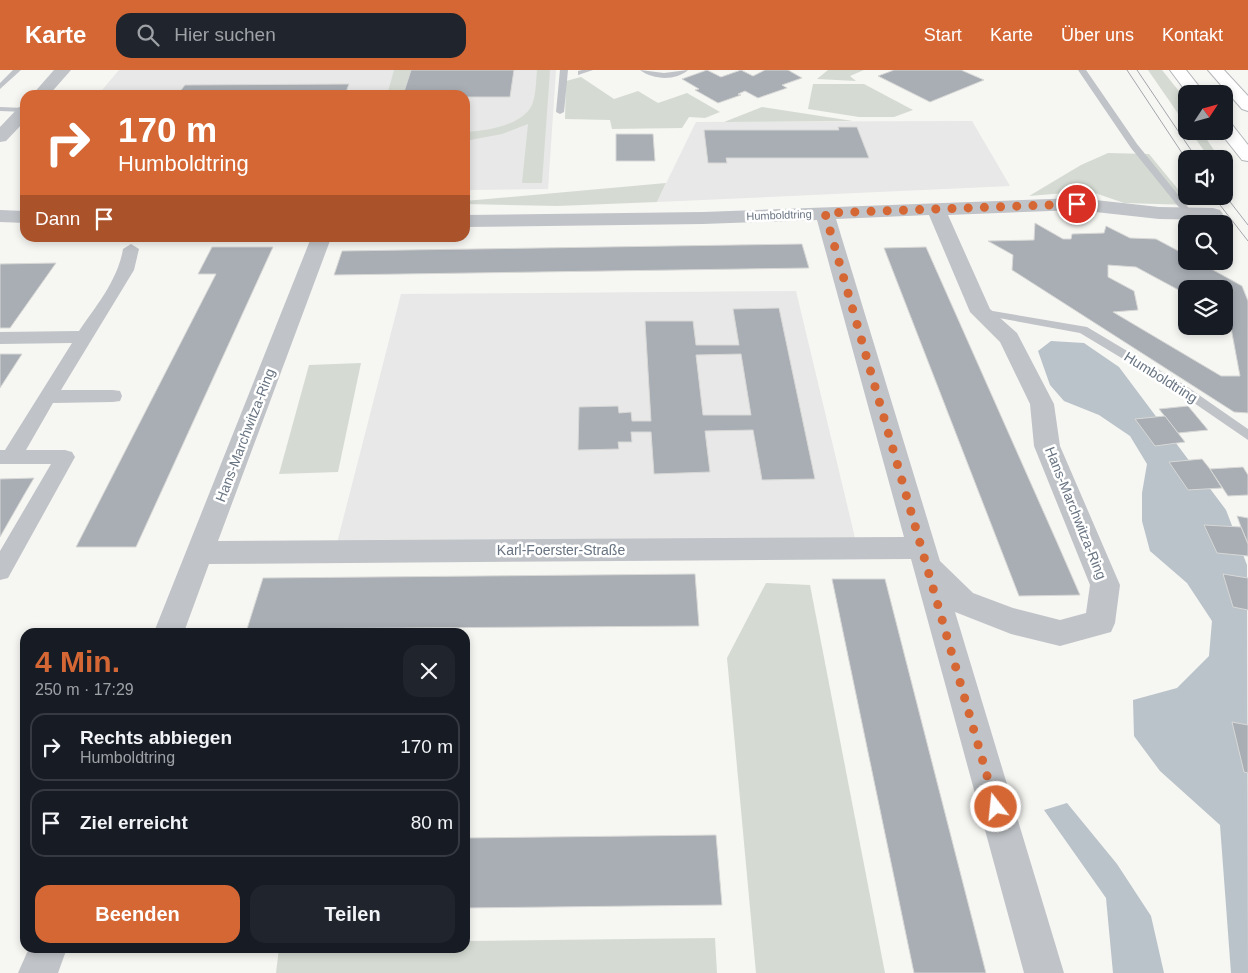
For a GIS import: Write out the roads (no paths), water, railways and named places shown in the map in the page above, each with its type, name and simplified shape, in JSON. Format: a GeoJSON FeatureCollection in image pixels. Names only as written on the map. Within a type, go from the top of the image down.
{"type":"FeatureCollection","features":[{"type":"Feature","properties":{"kind":"highway"},"geometry":{"type":"LineString","coordinates":[[1178,70],[1190,85]]}},
{"type":"Feature","properties":{"kind":"highway"},"geometry":{"type":"LineString","coordinates":[[1216,70],[1248,106]]}},
{"type":"Feature","properties":{"kind":"highway"},"geometry":{"type":"LineString","coordinates":[[1233,137],[1248,156]]}},
{"type":"Feature","properties":{"kind":"street"},"geometry":{"type":"LineString","coordinates":[[45,90],[63,70]]}},
{"type":"Feature","properties":{"kind":"street"},"geometry":{"type":"LineString","coordinates":[[0,137],[20,115]]}},
{"type":"Feature","properties":{"kind":"street","name":"Humboldtring"},"geometry":{"type":"LineString","coordinates":[[470,221],[615,220],[1077,204],[1159,213],[1213,214]]}},
{"type":"Feature","properties":{"kind":"street","name":"Hans-Marchwitza-Ring"},"geometry":{"type":"LineString","coordinates":[[924,557],[963,602],[1011,620],[1060,633],[1100,622],[1105,585],[1047,446],[1042,404],[1010,338],[981,312],[936,209]]}},
{"type":"Feature","properties":{"kind":"street","name":"Hans-Marchwitza-Ring"},"geometry":{"type":"LineString","coordinates":[[825,213],[1044,973]]}},
{"type":"Feature","properties":{"kind":"street"},"geometry":{"type":"LineString","coordinates":[[0,216],[20,217]]}},
{"type":"Feature","properties":{"kind":"street","name":"Hans-Marchwitza-Ring"},"geometry":{"type":"LineString","coordinates":[[171,628],[319,242]]}},
{"type":"Feature","properties":{"kind":"street"},"geometry":{"type":"LineString","coordinates":[[6,457],[47,397],[123,274],[131,259],[131,249]]}},
{"type":"Feature","properties":{"kind":"street"},"geometry":{"type":"LineString","coordinates":[[0,338],[84,337]]}},
{"type":"Feature","properties":{"kind":"street"},"geometry":{"type":"LineString","coordinates":[[47,397],[113,396]]}},
{"type":"Feature","properties":{"kind":"street"},"geometry":{"type":"LineString","coordinates":[[0,571],[65,456],[6,457]]}},
{"type":"Feature","properties":{"kind":"street","name":"Karl-Foerster-Straße"},"geometry":{"type":"LineString","coordinates":[[200,553],[924,557]]}},
{"type":"Feature","properties":{"kind":"street"},"geometry":{"type":"LineString","coordinates":[[38,973],[46,953]]}},
{"type":"Feature","properties":{"kind":"lane"},"geometry":{"type":"LineString","coordinates":[[0,87],[18,70]]}},
{"type":"Feature","properties":{"kind":"lane"},"geometry":{"type":"LineString","coordinates":[[560,112],[564,70]]}},
{"type":"Feature","properties":{"kind":"lane"},"geometry":{"type":"LineString","coordinates":[[644,70],[652,74],[666,76],[679,74],[684,70]]}},
{"type":"Feature","properties":{"kind":"lane"},"geometry":{"type":"LineString","coordinates":[[1082,70],[1134,146],[1190,214]]}},
{"type":"Feature","properties":{"kind":"lane"},"geometry":{"type":"LineString","coordinates":[[0,110],[20,110]]}},
{"type":"Feature","properties":{"kind":"lane","name":"Humboldtring"},"geometry":{"type":"LineString","coordinates":[[981,312],[1083,330],[1182,389],[1248,435]]}},
{"type":"Feature","properties":{"kind":"tram line"},"geometry":{"type":"LineString","coordinates":[[1127,70],[1180,150]]}},
{"type":"Feature","properties":{"kind":"tram line"},"geometry":{"type":"LineString","coordinates":[[1137,70],[1191,150]]}},
{"type":"Feature","properties":{"kind":"tram line"},"geometry":{"type":"LineString","coordinates":[[1220,205],[1248,241]]}},
{"type":"Feature","properties":{"kind":"tram line"},"geometry":{"type":"LineString","coordinates":[[1233,205],[1248,225]]}}]}
